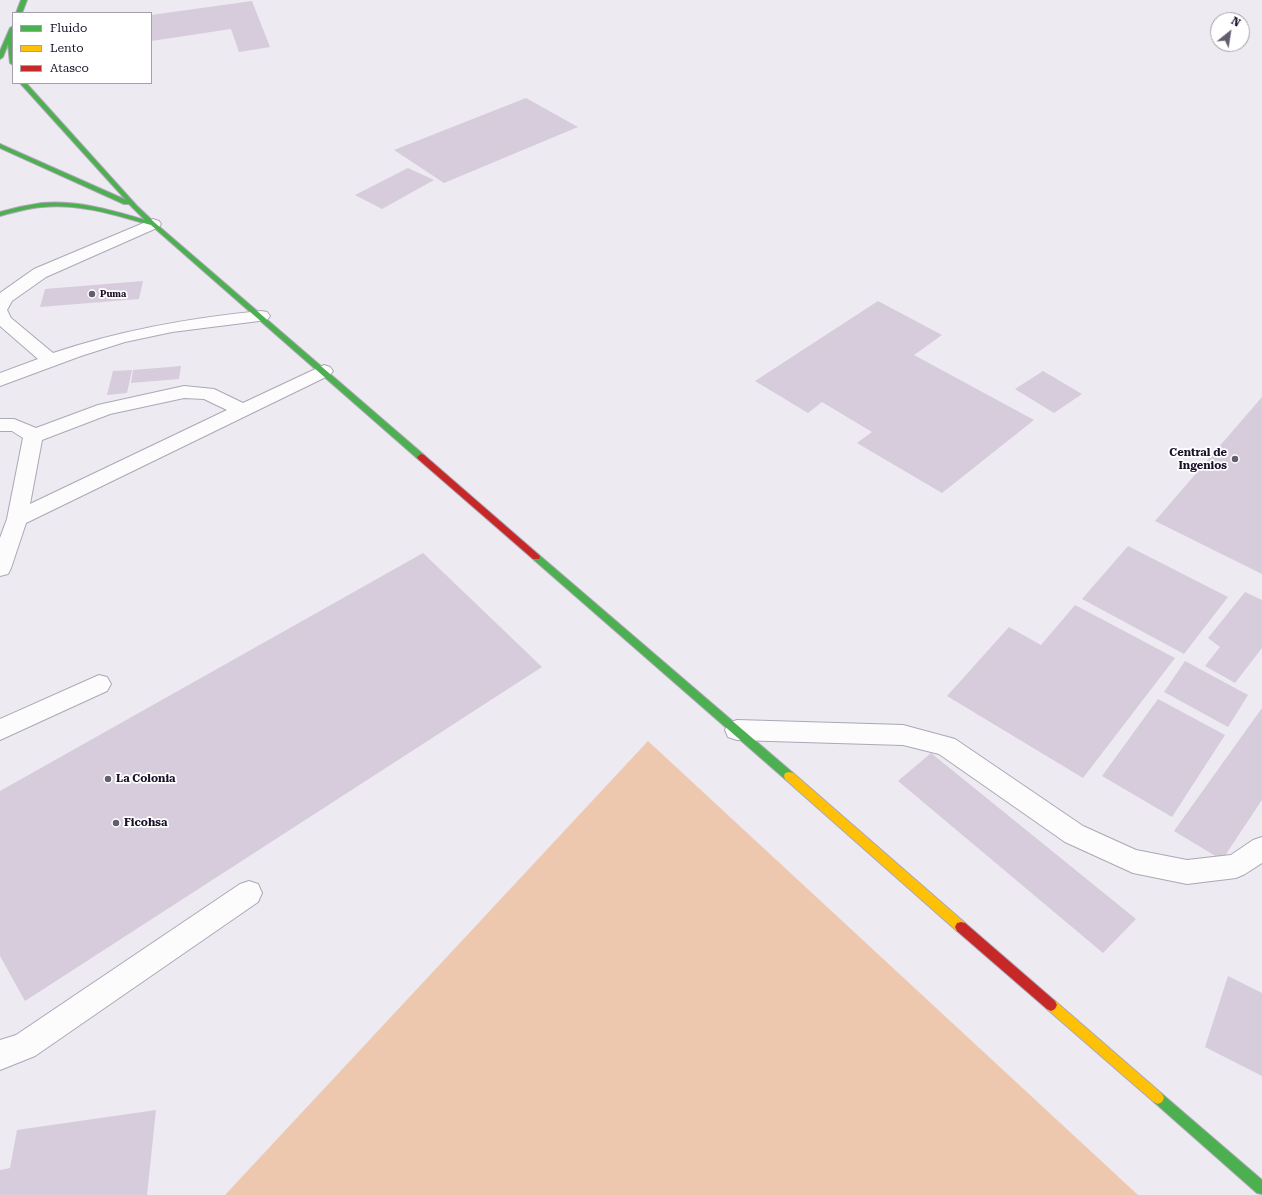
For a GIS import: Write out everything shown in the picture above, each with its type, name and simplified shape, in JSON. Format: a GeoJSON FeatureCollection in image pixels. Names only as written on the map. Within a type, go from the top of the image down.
{"type":"FeatureCollection","features":[{"type":"Feature","properties":{"kind":"main road"},"geometry":{"type":"LineString","coordinates":[[19,12],[24,0]]}},
{"type":"Feature","properties":{"kind":"main road"},"geometry":{"type":"LineString","coordinates":[[0,57],[12,32]]}},
{"type":"Feature","properties":{"kind":"main road"},"geometry":{"type":"LineString","coordinates":[[24,84],[135,207],[153,224],[324,370],[1262,1188]]}},
{"type":"Feature","properties":{"kind":"main road"},"geometry":{"type":"LineString","coordinates":[[0,146],[135,207]]}},
{"type":"Feature","properties":{"kind":"main road"},"geometry":{"type":"LineString","coordinates":[[0,214],[28,206],[58,203],[99,209],[153,224]]}},
{"type":"Feature","properties":{"kind":"lane"},"geometry":{"type":"LineString","coordinates":[[0,308],[4,298],[40,273],[153,224]]}},
{"type":"Feature","properties":{"kind":"lane"},"geometry":{"type":"LineString","coordinates":[[0,312],[3,320],[50,360]]}},
{"type":"Feature","properties":{"kind":"lane"},"geometry":{"type":"LineString","coordinates":[[0,380],[50,360],[128,336],[191,323],[261,316]]}},
{"type":"Feature","properties":{"kind":"lane"},"geometry":{"type":"LineString","coordinates":[[17,519],[324,370]]}},
{"type":"Feature","properties":{"kind":"lane"},"geometry":{"type":"LineString","coordinates":[[33,436],[105,409],[184,392],[207,393],[242,410]]}},
{"type":"Feature","properties":{"kind":"lane"},"geometry":{"type":"LineString","coordinates":[[0,425],[6,424],[26,429],[33,436]]}},
{"type":"Feature","properties":{"kind":"lane"},"geometry":{"type":"LineString","coordinates":[[0,568],[17,519],[33,436]]}},
{"type":"Feature","properties":{"kind":"lane"},"geometry":{"type":"LineString","coordinates":[[0,730],[99,684]]}},
{"type":"Feature","properties":{"kind":"lane"},"geometry":{"type":"LineString","coordinates":[[737,730],[903,734],[946,746],[1074,834],[1133,861],[1187,872],[1236,866],[1262,848]]}},
{"type":"Feature","properties":{"kind":"lane"},"geometry":{"type":"LineString","coordinates":[[0,1055],[25,1046],[249,893]]}},
{"type":"Feature","properties":{"kind":"shaded area"},"geometry":{"type":"Polygon","coordinates":[[[648,741],[1138,1195],[225,1195],[648,741]]]}},
{"type":"Feature","properties":{"kind":"building"},"geometry":{"type":"Polygon","coordinates":[[[252,1],[270,47],[239,52],[231,29],[152,41],[152,15],[252,1]]]}},
{"type":"Feature","properties":{"kind":"building"},"geometry":{"type":"Polygon","coordinates":[[[526,98],[578,127],[444,183],[394,150],[526,98]]]}},
{"type":"Feature","properties":{"kind":"building"},"geometry":{"type":"Polygon","coordinates":[[[408,168],[434,180],[382,209],[355,195],[408,168]]]}},
{"type":"Feature","properties":{"kind":"building","name":"Puma"},"geometry":{"type":"Polygon","coordinates":[[[143,281],[139,299],[40,307],[45,289],[143,281]]]}},
{"type":"Feature","properties":{"kind":"building"},"geometry":{"type":"Polygon","coordinates":[[[878,301],[942,335],[914,355],[1034,420],[942,493],[857,443],[872,432],[822,402],[808,413],[755,381],[878,301]]]}},
{"type":"Feature","properties":{"kind":"building"},"geometry":{"type":"Polygon","coordinates":[[[181,366],[179,379],[131,383],[133,370],[181,366]]]}},
{"type":"Feature","properties":{"kind":"building"},"geometry":{"type":"Polygon","coordinates":[[[132,370],[127,393],[107,395],[113,371],[132,370]]]}},
{"type":"Feature","properties":{"kind":"building"},"geometry":{"type":"Polygon","coordinates":[[[1043,371],[1082,394],[1054,413],[1015,389],[1043,371]]]}},
{"type":"Feature","properties":{"kind":"building","name":"Central de Ingenios"},"geometry":{"type":"Polygon","coordinates":[[[1262,397],[1262,574],[1155,521],[1262,397]]]}},
{"type":"Feature","properties":{"kind":"building"},"geometry":{"type":"Polygon","coordinates":[[[1128,546],[1228,597],[1184,654],[1082,599],[1128,546]]]}},
{"type":"Feature","properties":{"kind":"building"},"geometry":{"type":"Polygon","coordinates":[[[423,553],[542,667],[25,1001],[0,956],[0,791],[423,553]]]}},
{"type":"Feature","properties":{"kind":"building"},"geometry":{"type":"Polygon","coordinates":[[[1245,592],[1262,600],[1262,648],[1235,683],[1205,666],[1220,647],[1208,638],[1245,592]]]}},
{"type":"Feature","properties":{"kind":"building"},"geometry":{"type":"Polygon","coordinates":[[[1075,605],[1175,658],[1083,778],[947,696],[1009,627],[1041,645],[1075,605]]]}},
{"type":"Feature","properties":{"kind":"building"},"geometry":{"type":"Polygon","coordinates":[[[1185,661],[1248,695],[1228,727],[1164,692],[1185,661]]]}},
{"type":"Feature","properties":{"kind":"building"},"geometry":{"type":"Polygon","coordinates":[[[1158,699],[1225,735],[1172,817],[1102,776],[1158,699]]]}},
{"type":"Feature","properties":{"kind":"building"},"geometry":{"type":"Polygon","coordinates":[[[1262,708],[1262,800],[1222,860],[1174,831],[1262,708]]]}},
{"type":"Feature","properties":{"kind":"building"},"geometry":{"type":"Polygon","coordinates":[[[931,753],[1136,919],[1103,953],[898,781],[931,753]]]}},
{"type":"Feature","properties":{"kind":"building"},"geometry":{"type":"Polygon","coordinates":[[[1228,976],[1262,993],[1262,1076],[1205,1047],[1228,976]]]}},
{"type":"Feature","properties":{"kind":"building"},"geometry":{"type":"Polygon","coordinates":[[[156,1110],[147,1195],[0,1195],[0,1170],[10,1168],[17,1130],[156,1110]]]}},
{"type":"Feature","properties":{"kind":"traffic: fast"},"geometry":{"type":"LineString","coordinates":[[19,12],[24,0]]}},
{"type":"Feature","properties":{"kind":"traffic: fast"},"geometry":{"type":"LineString","coordinates":[[0,57],[12,30]]}},
{"type":"Feature","properties":{"kind":"traffic: fast"},"geometry":{"type":"LineString","coordinates":[[10,36],[12,54]]}},
{"type":"Feature","properties":{"kind":"traffic: fast"},"geometry":{"type":"LineString","coordinates":[[24,84],[135,207],[153,224],[421,457]]}},
{"type":"Feature","properties":{"kind":"traffic: fast"},"geometry":{"type":"LineString","coordinates":[[0,146],[126,203]]}},
{"type":"Feature","properties":{"kind":"traffic: fast"},"geometry":{"type":"LineString","coordinates":[[0,214],[22,208],[60,204],[95,208],[153,224]]}},
{"type":"Feature","properties":{"kind":"traffic: fast"},"geometry":{"type":"LineString","coordinates":[[536,557],[789,776]]}},
{"type":"Feature","properties":{"kind":"traffic: fast"},"geometry":{"type":"LineString","coordinates":[[1158,1098],[1262,1188]]}},
{"type":"Feature","properties":{"kind":"traffic: slow"},"geometry":{"type":"LineString","coordinates":[[789,776],[961,927]]}},
{"type":"Feature","properties":{"kind":"traffic: slow"},"geometry":{"type":"LineString","coordinates":[[1051,1005],[1158,1098]]}},
{"type":"Feature","properties":{"kind":"traffic: jam"},"geometry":{"type":"LineString","coordinates":[[421,457],[536,557]]}},
{"type":"Feature","properties":{"kind":"traffic: jam"},"geometry":{"type":"LineString","coordinates":[[961,927],[1051,1005]]}},
{"type":"Feature","properties":{"kind":"place","name":"Puma"},"geometry":{"type":"Point","coordinates":[92,294]}},
{"type":"Feature","properties":{"kind":"place","name":"Central de Ingenios"},"geometry":{"type":"Point","coordinates":[1235,459]}},
{"type":"Feature","properties":{"kind":"place","name":"La Colonia"},"geometry":{"type":"Point","coordinates":[108,779]}},
{"type":"Feature","properties":{"kind":"place","name":"Ficohsa"},"geometry":{"type":"Point","coordinates":[116,823]}}]}
